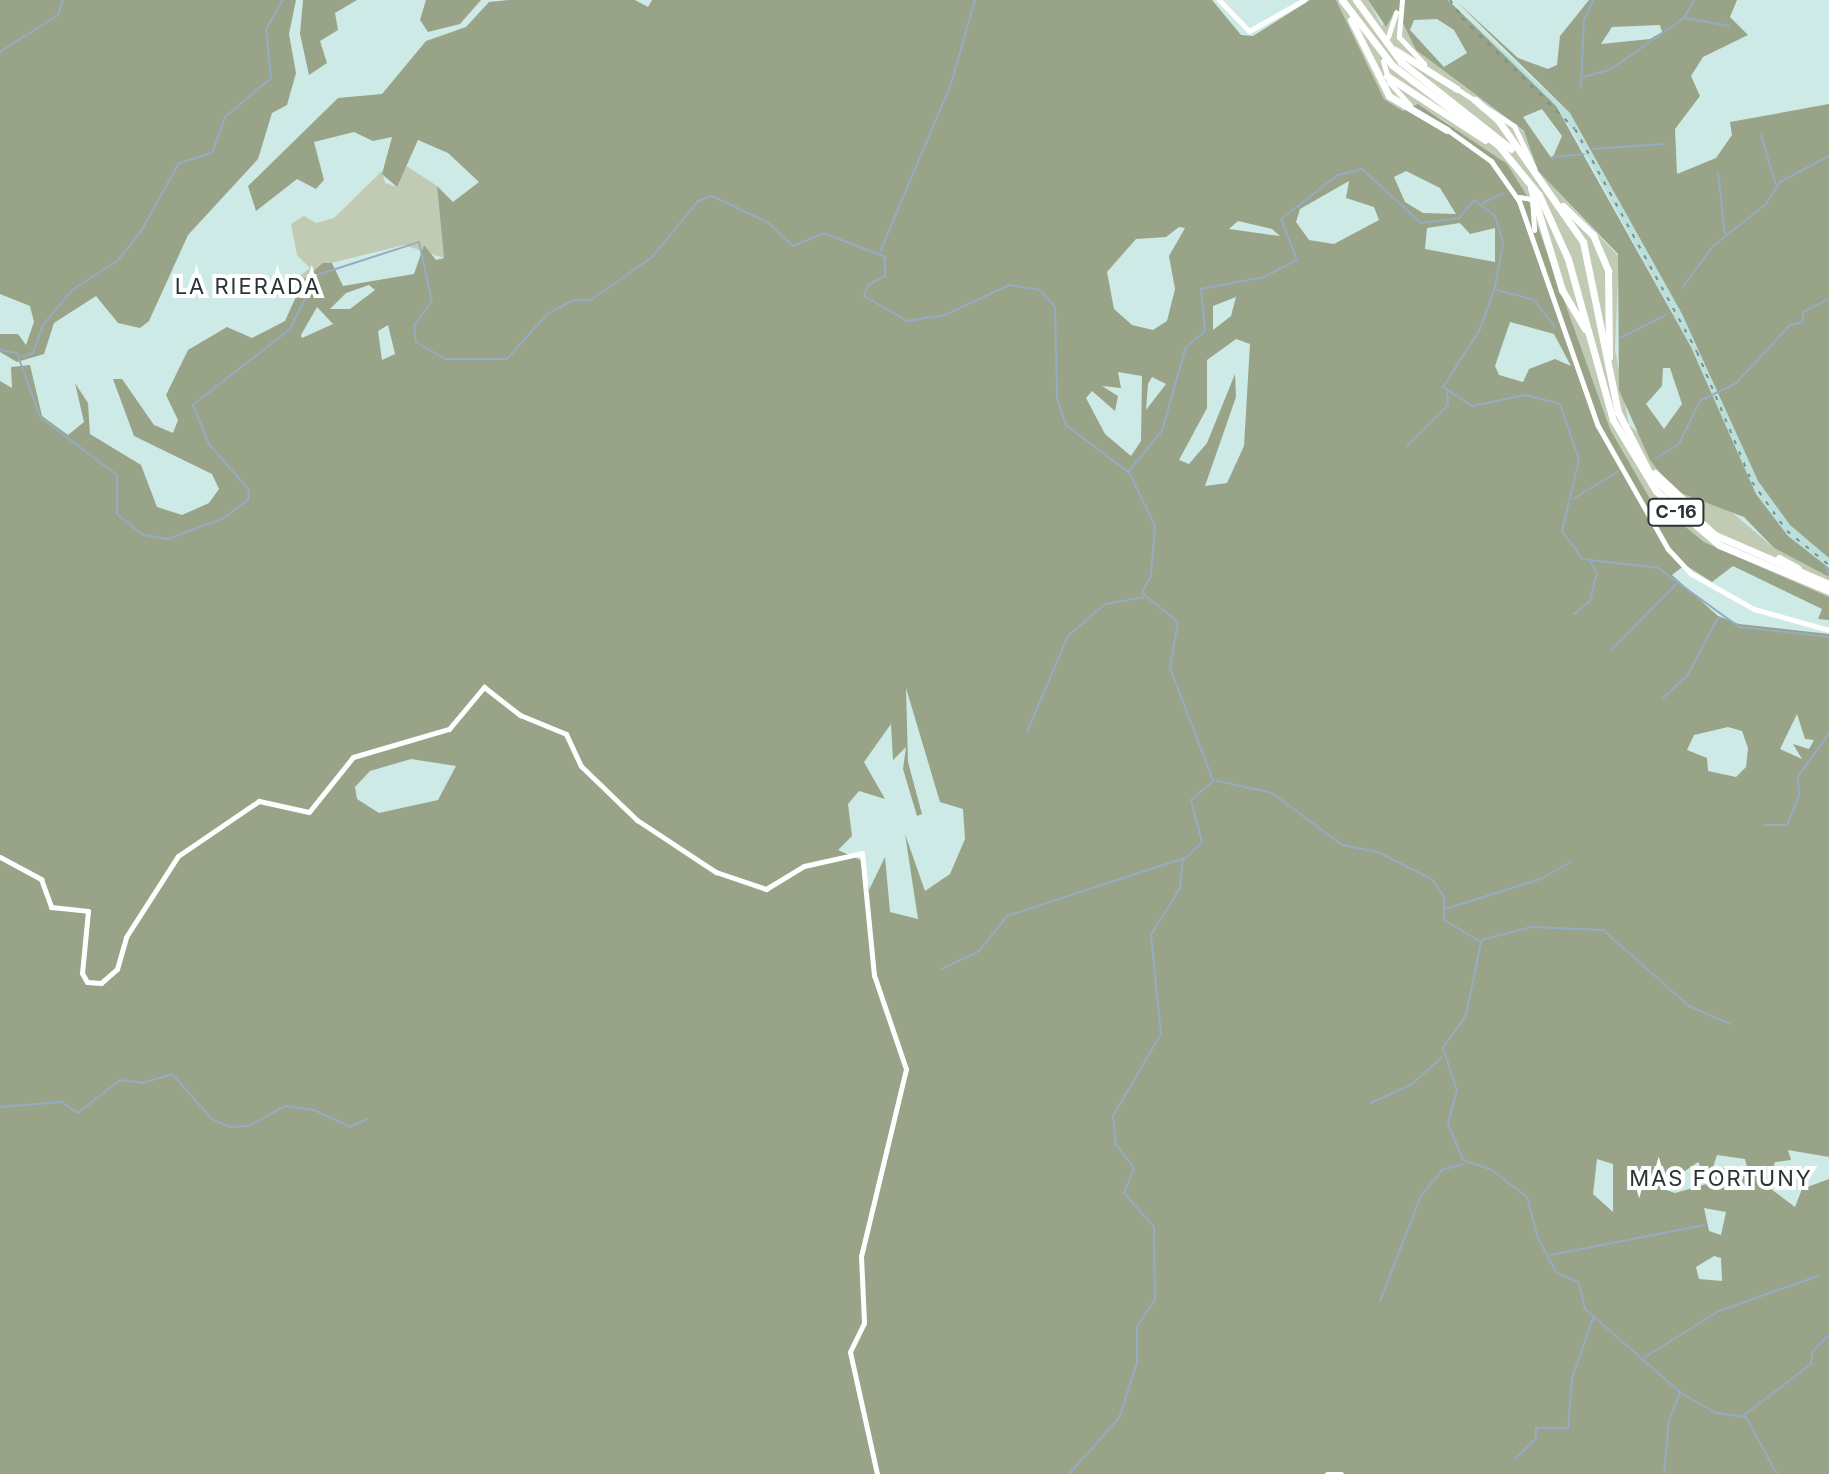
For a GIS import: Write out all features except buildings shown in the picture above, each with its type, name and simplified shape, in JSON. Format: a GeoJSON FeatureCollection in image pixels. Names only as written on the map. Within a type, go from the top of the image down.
{"type":"FeatureCollection","features":[{"type":"Feature","properties":{"kind":"highway"},"geometry":{"type":"LineString","coordinates":[[1342,0],[1389,96],[1447,130]]}},
{"type":"Feature","properties":{"kind":"highway","name":"C-16"},"geometry":{"type":"LineString","coordinates":[[1342,0],[1392,65],[1522,165],[1562,290],[1591,340]]}},
{"type":"Feature","properties":{"kind":"highway"},"geometry":{"type":"LineString","coordinates":[[1358,0],[1401,55],[1457,89]]}},
{"type":"Feature","properties":{"kind":"highway","name":"C-16"},"geometry":{"type":"LineString","coordinates":[[1358,0],[1401,62],[1522,165],[1554,199],[1587,227],[1606,264],[1612,383]]}},
{"type":"Feature","properties":{"kind":"highway"},"geometry":{"type":"LineString","coordinates":[[1387,76],[1522,165]]}},
{"type":"Feature","properties":{"kind":"highway"},"geometry":{"type":"LineString","coordinates":[[1475,100],[1522,165]]}},
{"type":"Feature","properties":{"kind":"highway","name":"C-16"},"geometry":{"type":"LineString","coordinates":[[1527,179],[1566,253],[1622,439],[1673,509],[1735,553],[1829,591]]}},
{"type":"Feature","properties":{"kind":"highway","name":"C-16"},"geometry":{"type":"LineString","coordinates":[[1554,199],[1592,268],[1612,383],[1641,461],[1674,502],[1715,535],[1829,584]]}},
{"type":"Feature","properties":{"kind":"highway"},"geometry":{"type":"LineString","coordinates":[[1641,461],[1688,504]]}},
{"type":"Feature","properties":{"kind":"highway"},"geometry":{"type":"LineString","coordinates":[[1779,558],[1816,579]]}},
{"type":"Feature","properties":{"kind":"main road"},"geometry":{"type":"LineString","coordinates":[[1219,0],[1249,31],[1304,0]]}},
{"type":"Feature","properties":{"kind":"main road"},"geometry":{"type":"LineString","coordinates":[[1402,0],[1401,41],[1457,89],[1520,132],[1534,168]]}},
{"type":"Feature","properties":{"kind":"main road"},"geometry":{"type":"LineString","coordinates":[[1388,37],[1402,0]]}},
{"type":"Feature","properties":{"kind":"main road"},"geometry":{"type":"LineString","coordinates":[[1383,61],[1387,76],[1410,105],[1480,151],[1522,200],[1532,199],[1539,249]]}},
{"type":"Feature","properties":{"kind":"main road"},"geometry":{"type":"LineString","coordinates":[[1511,187],[1539,249],[1598,426],[1668,549],[1690,573],[1754,609],[1829,630]]}},
{"type":"Feature","properties":{"kind":"main road"},"geometry":{"type":"LineString","coordinates":[[0,857],[41,879],[51,907],[88,911],[82,973],[101,983],[117,969],[126,937],[178,856],[259,801],[309,812],[356,755],[449,729],[484,687],[520,715],[566,734],[581,766],[637,820],[716,872],[766,889],[806,865],[862,853],[874,975],[906,1069],[862,1252],[865,1317],[850,1356],[877,1474]]}},
{"type":"Feature","properties":{"kind":"main road"},"geometry":{"type":"LineString","coordinates":[[1327,1474],[1341,1474]]}},
{"type":"Feature","properties":{"kind":"shaded area"},"geometry":{"type":"Polygon","coordinates":[[[1448,0],[1570,113],[1682,314],[1758,481],[1790,525],[1829,558],[1829,568],[1788,536],[1756,495],[1691,347],[1571,128],[1448,0]]]}},
{"type":"Feature","properties":{"kind":"green space"},"geometry":{"type":"Polygon","coordinates":[[[0,0],[296,0],[289,34],[296,73],[287,105],[272,113],[258,159],[188,235],[149,321],[140,328],[118,323],[96,296],[54,323],[44,354],[17,362],[0,352],[0,334],[18,334],[26,345],[34,322],[30,306],[0,294],[0,0]]]}},
{"type":"Feature","properties":{"kind":"green space"},"geometry":{"type":"Polygon","coordinates":[[[303,0],[357,0],[335,13],[338,30],[320,41],[327,63],[309,75],[300,34],[303,0]]]}},
{"type":"Feature","properties":{"kind":"green space"},"geometry":{"type":"Polygon","coordinates":[[[426,0],[481,0],[460,24],[428,32],[420,20],[426,0]]]}},
{"type":"Feature","properties":{"kind":"green space"},"geometry":{"type":"Polygon","coordinates":[[[635,0],[648,7],[652,0],[1212,0],[1241,35],[1253,36],[1310,0],[1336,0],[1384,99],[1403,111],[1418,104],[1507,164],[1527,196],[1610,429],[1649,497],[1704,542],[1829,597],[1829,620],[1818,619],[1822,609],[1733,566],[1712,582],[1685,565],[1672,575],[1718,616],[1739,624],[1829,634],[1829,1157],[1788,1150],[1791,1160],[1775,1162],[1767,1186],[1795,1207],[1802,1189],[1829,1179],[1829,1474],[0,1474],[0,381],[12,388],[11,367],[30,365],[42,416],[68,435],[84,422],[75,383],[88,403],[90,434],[141,465],[157,507],[182,515],[209,503],[219,489],[212,474],[134,436],[113,379],[122,379],[154,425],[173,433],[178,420],[166,395],[188,350],[227,327],[252,338],[285,321],[304,279],[323,263],[332,263],[343,286],[414,274],[424,245],[436,260],[444,258],[437,186],[453,202],[479,182],[448,153],[418,140],[397,187],[382,174],[392,137],[373,141],[354,132],[314,142],[324,180],[316,189],[297,179],[256,211],[248,186],[338,98],[382,94],[426,41],[466,27],[489,2],[635,0]],[[1406,171],[1394,177],[1405,202],[1423,213],[1456,214],[1440,188],[1406,171]],[[1349,181],[1300,209],[1296,222],[1309,240],[1334,244],[1379,220],[1374,207],[1346,198],[1349,181]],[[1238,221],[1229,229],[1280,236],[1272,229],[1238,221]],[[1460,223],[1427,228],[1425,249],[1495,262],[1495,228],[1470,234],[1460,223]],[[1179,227],[1166,237],[1136,239],[1107,272],[1114,309],[1132,325],[1153,330],[1167,321],[1175,289],[1169,256],[1185,228],[1179,227]],[[369,285],[346,293],[330,309],[350,309],[375,290],[369,285]],[[1236,297],[1213,306],[1213,330],[1231,316],[1236,297]],[[317,307],[301,335],[302,338],[333,324],[317,307]],[[1510,322],[1495,366],[1499,375],[1523,382],[1529,369],[1555,359],[1571,366],[1554,334],[1510,322]],[[388,325],[378,331],[382,360],[395,354],[388,325]],[[1236,339],[1207,360],[1207,408],[1179,460],[1189,464],[1207,443],[1235,374],[1236,397],[1205,486],[1227,483],[1244,446],[1250,344],[1236,339]],[[1118,372],[1121,388],[1102,386],[1118,396],[1115,411],[1092,391],[1086,398],[1105,434],[1131,456],[1141,441],[1142,376],[1118,372]],[[1152,377],[1148,384],[1146,410],[1166,384],[1152,377]],[[906,688],[908,762],[922,814],[917,816],[903,769],[906,747],[893,760],[891,724],[864,762],[885,799],[859,791],[848,804],[852,836],[838,850],[863,861],[869,890],[885,857],[890,912],[918,919],[905,834],[925,891],[950,874],[965,839],[963,809],[940,802],[906,688]],[[1797,714],[1780,749],[1802,759],[1793,744],[1809,749],[1814,740],[1805,739],[1797,714]],[[1728,727],[1694,735],[1687,750],[1707,758],[1708,771],[1736,777],[1746,767],[1748,748],[1742,731],[1728,727]],[[411,759],[370,771],[355,787],[357,799],[379,813],[438,800],[456,766],[411,759]],[[1717,1155],[1713,1167],[1748,1171],[1745,1159],[1717,1155]],[[1597,1159],[1593,1194],[1613,1212],[1613,1164],[1597,1159]],[[1698,1162],[1660,1188],[1675,1193],[1710,1183],[1698,1162]],[[1704,1208],[1709,1231],[1721,1235],[1726,1212],[1704,1208]],[[1714,1256],[1696,1267],[1699,1279],[1722,1281],[1721,1258],[1714,1256]]]}},
{"type":"Feature","properties":{"kind":"green space"},"geometry":{"type":"Polygon","coordinates":[[[1336,0],[1368,0],[1382,26],[1396,9],[1416,50],[1524,132],[1538,171],[1619,257],[1615,350],[1629,425],[1774,548],[1829,577],[1829,597],[1704,542],[1649,497],[1610,429],[1527,196],[1448,123],[1418,104],[1403,111],[1384,99],[1336,0]]]}},
{"type":"Feature","properties":{"kind":"green space"},"geometry":{"type":"Polygon","coordinates":[[[1368,0],[1448,0],[1556,106],[1691,347],[1756,494],[1788,536],[1829,568],[1829,577],[1774,548],[1744,517],[1673,490],[1650,460],[1619,390],[1618,254],[1538,171],[1524,131],[1416,50],[1396,9],[1386,27],[1368,0]],[[1437,19],[1414,20],[1410,30],[1444,67],[1467,53],[1454,30],[1437,19]],[[1542,109],[1523,117],[1552,159],[1562,136],[1542,109]],[[1663,368],[1662,386],[1646,404],[1664,429],[1682,404],[1670,368],[1663,368]]]}},
{"type":"Feature","properties":{"kind":"green space"},"geometry":{"type":"Polygon","coordinates":[[[1455,0],[1518,58],[1548,69],[1557,65],[1560,36],[1589,0],[1737,0],[1730,17],[1748,35],[1703,57],[1691,76],[1700,96],[1675,129],[1677,174],[1716,158],[1732,135],[1730,122],[1829,104],[1829,558],[1790,525],[1758,481],[1682,314],[1570,113],[1455,0]],[[1660,25],[1612,27],[1601,44],[1650,39],[1662,32],[1660,25]]]}},
{"type":"Feature","properties":{"kind":"green space"},"geometry":{"type":"Polygon","coordinates":[[[405,165],[437,186],[444,258],[404,245],[331,263],[306,277],[297,296],[290,284],[310,268],[297,255],[291,224],[304,216],[316,223],[334,218],[382,171],[385,183],[397,187],[405,165]]]}},
{"type":"Feature","properties":{"kind":"waterway"},"geometry":{"type":"LineString","coordinates":[[0,52],[58,15],[63,0]]}},
{"type":"Feature","properties":{"kind":"waterway"},"geometry":{"type":"LineString","coordinates":[[22,357],[33,353],[43,325],[72,290],[118,260],[140,233],[179,163],[212,153],[225,117],[271,78],[266,29],[283,0]]}},
{"type":"Feature","properties":{"kind":"waterway"},"geometry":{"type":"LineString","coordinates":[[880,252],[951,84],[975,0]]}},
{"type":"Feature","properties":{"kind":"waterway"},"geometry":{"type":"LineString","coordinates":[[1581,88],[1584,20],[1593,0]]}},
{"type":"Feature","properties":{"kind":"waterway"},"geometry":{"type":"LineString","coordinates":[[1583,77],[1610,70],[1684,18],[1694,0]]}},
{"type":"Feature","properties":{"kind":"waterway"},"geometry":{"type":"LineString","coordinates":[[1685,18],[1729,26]]}},
{"type":"Feature","properties":{"kind":"waterway"},"geometry":{"type":"LineString","coordinates":[[1761,135],[1776,185]]}},
{"type":"Feature","properties":{"kind":"waterway"},"geometry":{"type":"LineString","coordinates":[[1593,149],[1664,144]]}},
{"type":"Feature","properties":{"kind":"waterway"},"geometry":{"type":"LineString","coordinates":[[1552,157],[1584,154]]}},
{"type":"Feature","properties":{"kind":"waterway"},"geometry":{"type":"LineString","coordinates":[[1682,288],[1713,246],[1766,204],[1780,182],[1829,156]]}},
{"type":"Feature","properties":{"kind":"waterway"},"geometry":{"type":"LineString","coordinates":[[0,350],[17,353],[40,417],[117,475],[117,514],[143,535],[168,539],[224,518],[248,500],[249,490],[209,444],[193,405],[290,329],[317,275],[419,242],[432,301],[414,326],[416,342],[445,359],[507,359],[546,315],[573,300],[591,300],[652,257],[698,201],[712,196],[769,223],[793,246],[824,233],[885,257],[885,276],[868,285],[864,296],[907,321],[945,315],[1009,285],[1040,290],[1055,307],[1057,398],[1066,425],[1128,472],[1162,431],[1186,347],[1205,331],[1201,289],[1264,277],[1297,260],[1281,219],[1338,175],[1362,169],[1421,223],[1459,218],[1474,200],[1495,216],[1503,243],[1495,287],[1480,329],[1443,387],[1472,406],[1525,395],[1560,404],[1579,460],[1562,531],[1582,559],[1658,568],[1739,627],[1829,637]]}},
{"type":"Feature","properties":{"kind":"waterway"},"geometry":{"type":"LineString","coordinates":[[1718,172],[1725,234]]}},
{"type":"Feature","properties":{"kind":"waterway"},"geometry":{"type":"LineString","coordinates":[[1483,203],[1503,193]]}},
{"type":"Feature","properties":{"kind":"waterway"},"geometry":{"type":"LineString","coordinates":[[1497,290],[1534,300],[1555,327]]}},
{"type":"Feature","properties":{"kind":"waterway"},"geometry":{"type":"LineString","coordinates":[[1658,457],[1679,444],[1700,401],[1736,383],[1790,325],[1803,322],[1803,312],[1829,299]]}},
{"type":"Feature","properties":{"kind":"waterway"},"geometry":{"type":"LineString","coordinates":[[1620,338],[1666,315]]}},
{"type":"Feature","properties":{"kind":"waterway"},"geometry":{"type":"LineString","coordinates":[[1407,446],[1448,405],[1447,389]]}},
{"type":"Feature","properties":{"kind":"waterway"},"geometry":{"type":"LineString","coordinates":[[1129,472],[1155,526],[1151,576],[1142,593],[1178,622],[1170,668],[1213,780],[1272,793],[1342,845],[1378,852],[1432,879],[1444,897],[1444,920],[1481,942],[1466,1015],[1443,1048],[1457,1090],[1448,1124],[1463,1160],[1492,1170],[1527,1197],[1538,1238],[1557,1273],[1579,1283],[1585,1309],[1681,1393],[1716,1413],[1746,1417],[1777,1474]]}},
{"type":"Feature","properties":{"kind":"waterway"},"geometry":{"type":"LineString","coordinates":[[1573,499],[1617,472]]}},
{"type":"Feature","properties":{"kind":"waterway"},"geometry":{"type":"LineString","coordinates":[[1574,614],[1590,601],[1597,573],[1591,563]]}},
{"type":"Feature","properties":{"kind":"waterway"},"geometry":{"type":"LineString","coordinates":[[1826,567],[1829,575]]}},
{"type":"Feature","properties":{"kind":"waterway"},"geometry":{"type":"LineString","coordinates":[[1610,651],[1676,584]]}},
{"type":"Feature","properties":{"kind":"waterway"},"geometry":{"type":"LineString","coordinates":[[1027,732],[1068,636],[1105,604],[1143,597]]}},
{"type":"Feature","properties":{"kind":"waterway"},"geometry":{"type":"LineString","coordinates":[[1663,698],[1687,676],[1718,618]]}},
{"type":"Feature","properties":{"kind":"waterway"},"geometry":{"type":"LineString","coordinates":[[1764,825],[1787,825],[1799,796],[1798,777],[1829,733]]}},
{"type":"Feature","properties":{"kind":"waterway"},"geometry":{"type":"LineString","coordinates":[[1069,1474],[1119,1418],[1137,1363],[1137,1326],[1155,1300],[1154,1227],[1124,1193],[1134,1168],[1116,1145],[1113,1116],[1161,1034],[1151,935],[1180,888],[1183,861],[1202,842],[1191,800],[1212,782]]}},
{"type":"Feature","properties":{"kind":"waterway"},"geometry":{"type":"LineString","coordinates":[[942,969],[979,951],[1007,916],[1184,858]]}},
{"type":"Feature","properties":{"kind":"waterway"},"geometry":{"type":"LineString","coordinates":[[1445,909],[1541,879],[1570,862]]}},
{"type":"Feature","properties":{"kind":"waterway"},"geometry":{"type":"LineString","coordinates":[[1482,940],[1531,927],[1603,930],[1689,1006],[1730,1024]]}},
{"type":"Feature","properties":{"kind":"waterway"},"geometry":{"type":"LineString","coordinates":[[1371,1103],[1412,1084],[1442,1057]]}},
{"type":"Feature","properties":{"kind":"waterway"},"geometry":{"type":"LineString","coordinates":[[0,1107],[62,1102],[78,1113],[120,1080],[143,1083],[172,1074],[212,1119],[230,1127],[249,1126],[285,1106],[314,1110],[350,1127],[367,1119]]}},
{"type":"Feature","properties":{"kind":"waterway"},"geometry":{"type":"LineString","coordinates":[[1380,1301],[1421,1196],[1442,1170],[1463,1164]]}},
{"type":"Feature","properties":{"kind":"waterway"},"geometry":{"type":"LineString","coordinates":[[1551,1255],[1704,1225]]}},
{"type":"Feature","properties":{"kind":"waterway"},"geometry":{"type":"LineString","coordinates":[[1645,1357],[1719,1311],[1818,1276]]}},
{"type":"Feature","properties":{"kind":"waterway"},"geometry":{"type":"LineString","coordinates":[[1515,1459],[1536,1438],[1536,1428],[1568,1428],[1572,1378],[1593,1318]]}},
{"type":"Feature","properties":{"kind":"waterway"},"geometry":{"type":"LineString","coordinates":[[1743,1416],[1811,1364],[1812,1352],[1829,1335]]}},
{"type":"Feature","properties":{"kind":"waterway"},"geometry":{"type":"LineString","coordinates":[[1664,1474],[1669,1420],[1680,1393]]}},
{"type":"Feature","properties":{"kind":"railway"},"geometry":{"type":"LineString","coordinates":[[1450,0],[1459,13]]}},
{"type":"Feature","properties":{"kind":"railway"},"geometry":{"type":"LineString","coordinates":[[1462,18],[1575,129],[1697,352],[1752,482],[1787,531],[1829,565]]}},
{"type":"Feature","properties":{"kind":"district","name":"LA RIERADA"},"geometry":{"type":"Point","coordinates":[248,287]}},
{"type":"Feature","properties":{"kind":"district","name":"MAS FORTUNY"},"geometry":{"type":"Point","coordinates":[1721,1179]}}]}
